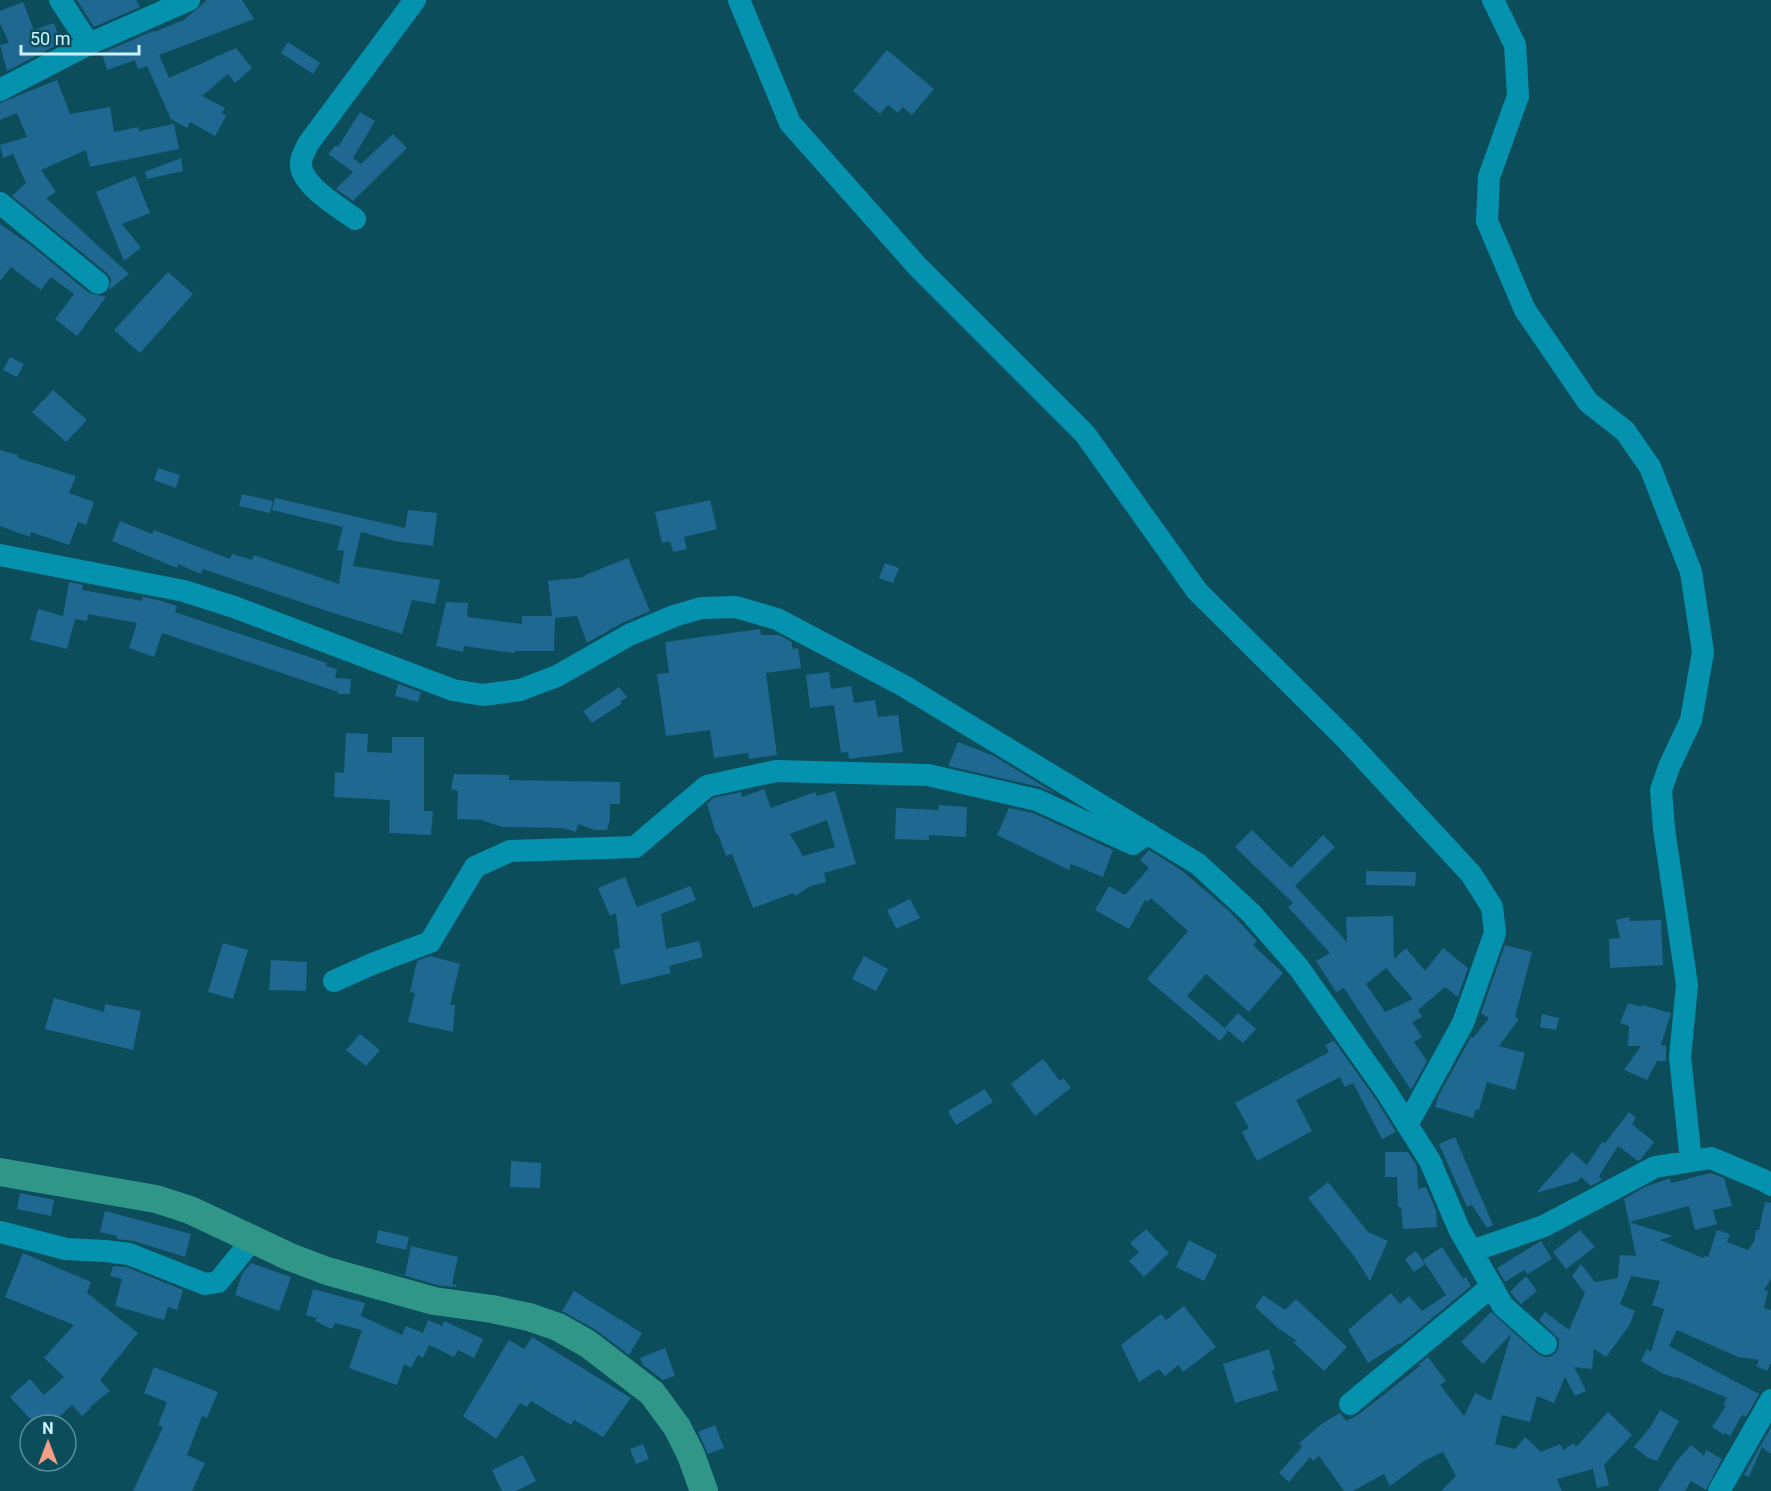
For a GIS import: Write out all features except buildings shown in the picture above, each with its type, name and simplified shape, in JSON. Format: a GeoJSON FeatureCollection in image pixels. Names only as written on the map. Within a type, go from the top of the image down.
{"type":"FeatureCollection","features":[{"type":"Feature","properties":{"kind":"main road"},"geometry":{"type":"LineString","coordinates":[[0,1172],[156,1200],[190,1210],[290,1257],[374,1286],[434,1301],[529,1317],[558,1327],[588,1344],[652,1393],[677,1427],[691,1455],[704,1491]]}},
{"type":"Feature","properties":{"kind":"street"},"geometry":{"type":"LineString","coordinates":[[60,0],[89,44]]}},
{"type":"Feature","properties":{"kind":"street"},"geometry":{"type":"LineString","coordinates":[[355,219],[312,187],[301,169],[301,159],[308,144],[415,0]]}},
{"type":"Feature","properties":{"kind":"street"},"geometry":{"type":"LineString","coordinates":[[739,0],[790,123],[918,267],[1085,434],[1197,591],[1347,740],[1470,874],[1492,907],[1495,933],[1463,1023],[1407,1125]]}},
{"type":"Feature","properties":{"kind":"street"},"geometry":{"type":"LineString","coordinates":[[1493,0],[1515,45],[1518,96],[1490,177],[1487,221],[1525,310],[1588,402],[1625,431],[1650,466],[1691,572],[1703,652],[1691,720],[1661,790],[1664,829],[1687,985],[1680,1057],[1691,1161]]}},
{"type":"Feature","properties":{"kind":"street"},"geometry":{"type":"LineString","coordinates":[[0,90],[89,44],[183,2]]}},
{"type":"Feature","properties":{"kind":"street"},"geometry":{"type":"LineString","coordinates":[[0,203],[98,283]]}},
{"type":"Feature","properties":{"kind":"street"},"geometry":{"type":"LineString","coordinates":[[0,555],[184,591],[234,607],[453,690],[483,695],[520,690],[556,676],[629,635],[674,616],[701,608],[736,607],[777,619],[904,687],[1198,864],[1251,913],[1299,968],[1407,1125],[1430,1161],[1459,1229],[1503,1306],[1546,1344]]}},
{"type":"Feature","properties":{"kind":"street"},"geometry":{"type":"LineString","coordinates":[[334,981],[430,942],[475,867],[510,851],[634,847],[707,786],[776,771],[928,775],[1037,800],[1133,844],[1148,833]]}},
{"type":"Feature","properties":{"kind":"street"},"geometry":{"type":"LineString","coordinates":[[1472,1251],[1544,1226],[1655,1167],[1711,1158],[1771,1185]]}},
{"type":"Feature","properties":{"kind":"street"},"geometry":{"type":"LineString","coordinates":[[0,1232],[66,1249],[129,1254],[205,1284],[218,1282],[253,1239]]}},
{"type":"Feature","properties":{"kind":"street"},"geometry":{"type":"LineString","coordinates":[[1350,1404],[1492,1286]]}},
{"type":"Feature","properties":{"kind":"street"},"geometry":{"type":"LineString","coordinates":[[1719,1491],[1771,1400]]}}]}
